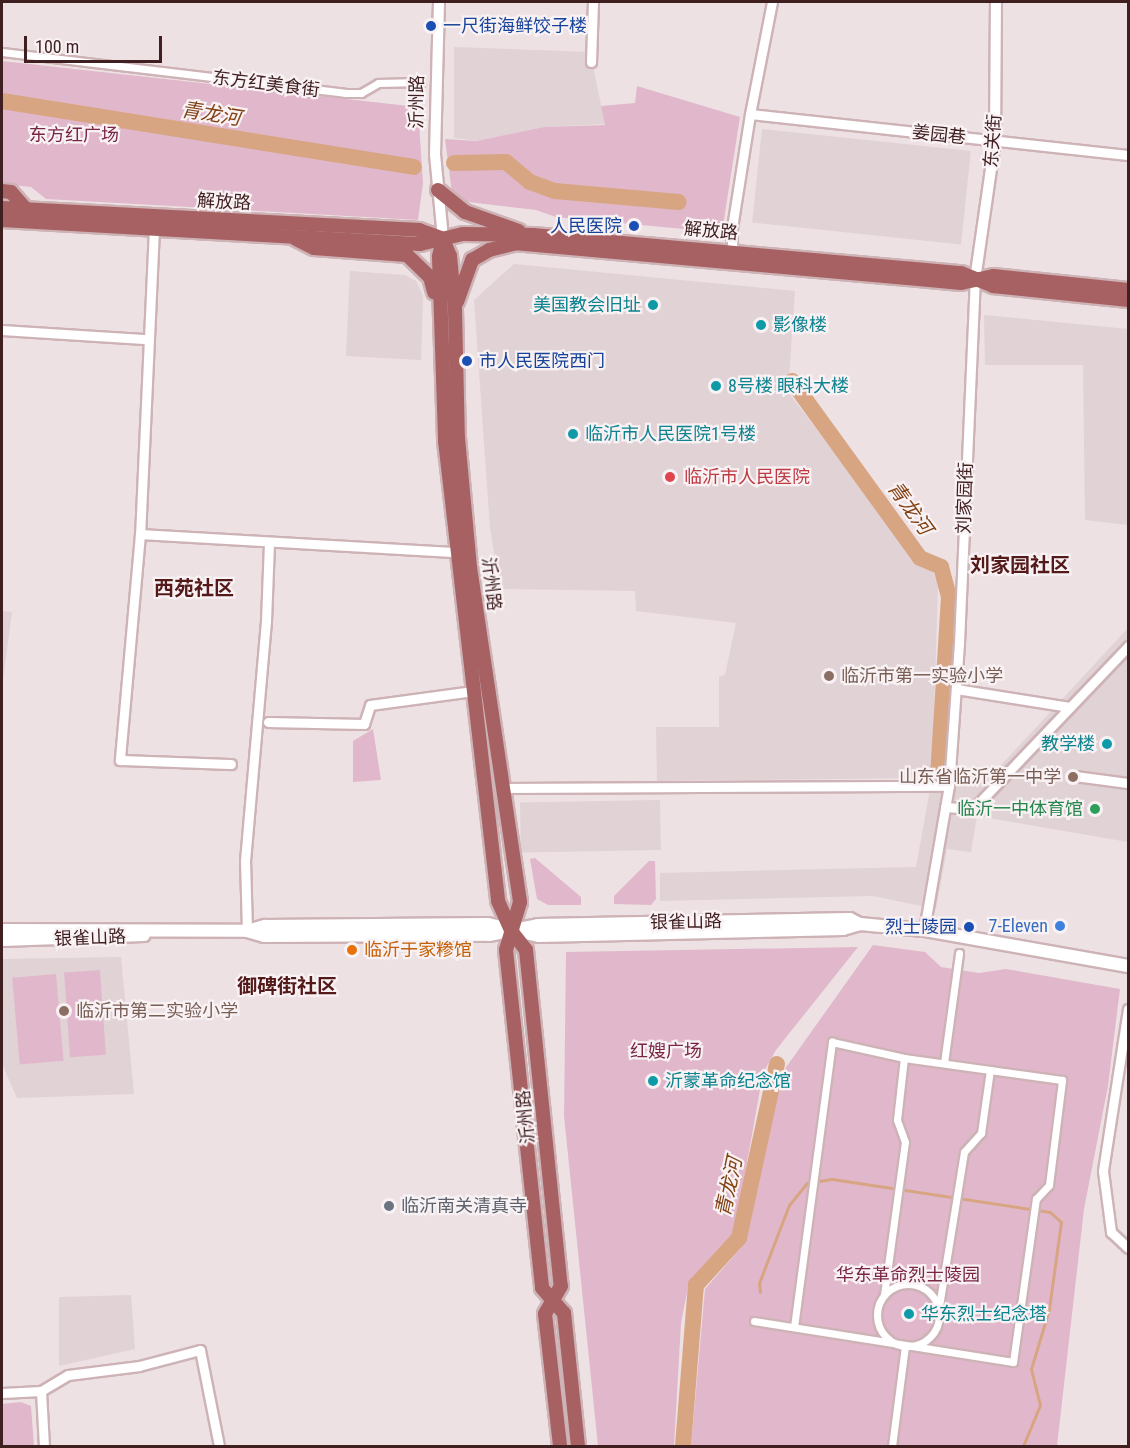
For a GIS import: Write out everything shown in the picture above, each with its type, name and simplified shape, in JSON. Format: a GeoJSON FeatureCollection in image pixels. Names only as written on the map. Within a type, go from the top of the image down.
{"type":"FeatureCollection","features":[{"type":"Feature","properties":{"kind":"main road"},"geometry":{"type":"LineString","coordinates":[[438,190],[465,212],[533,235]]}},
{"type":"Feature","properties":{"kind":"main road"},"geometry":{"type":"LineString","coordinates":[[2,192],[11,192],[26,209]]}},
{"type":"Feature","properties":{"kind":"main road","name":"解放路"},"geometry":{"type":"LineString","coordinates":[[2,208],[419,230],[443,239],[517,243],[961,283],[993,276],[1128,290]]}},
{"type":"Feature","properties":{"kind":"main road","name":"解放路"},"geometry":{"type":"LineString","coordinates":[[2,220],[420,244],[463,234],[533,235],[962,273],[993,286],[1128,300]]}},
{"type":"Feature","properties":{"kind":"main road"},"geometry":{"type":"LineString","coordinates":[[292,236],[314,248],[407,255],[430,277],[440,318]]}},
{"type":"Feature","properties":{"kind":"main road","name":"沂州路"},"geometry":{"type":"LineString","coordinates":[[443,239],[450,256],[455,310],[458,438],[470,567],[520,902],[506,950],[539,1253],[543,1288],[552,1302],[564,1313],[578,1446]]}},
{"type":"Feature","properties":{"kind":"main road","name":"沂州路"},"geometry":{"type":"LineString","coordinates":[[443,239],[439,257],[445,441],[498,901],[512,932],[526,950],[528,961],[561,1286],[545,1314],[560,1446]]}},
{"type":"Feature","properties":{"kind":"main road"},"geometry":{"type":"LineString","coordinates":[[455,310],[472,260],[489,250],[517,243]]}},
{"type":"Feature","properties":{"kind":"main road","name":"银雀山路"},"geometry":{"type":"LineString","coordinates":[[2,930],[119,928],[178,932],[247,931],[265,926],[488,924],[512,932],[539,936],[820,930],[860,924],[924,930],[1128,966]]}},
{"type":"Feature","properties":{"kind":"main road","name":"银雀山路"},"geometry":{"type":"LineString","coordinates":[[2,940],[119,938],[178,932]]}},
{"type":"Feature","properties":{"kind":"street","name":"沂州路"},"geometry":{"type":"LineString","coordinates":[[439,2],[435,154],[443,239]]}},
{"type":"Feature","properties":{"kind":"street"},"geometry":{"type":"LineString","coordinates":[[591,62],[593,2]]}},
{"type":"Feature","properties":{"kind":"street"},"geometry":{"type":"LineString","coordinates":[[733,251],[731,234],[750,114],[772,2]]}},
{"type":"Feature","properties":{"kind":"street","name":"东关街"},"geometry":{"type":"LineString","coordinates":[[975,280],[995,142],[996,2]]}},
{"type":"Feature","properties":{"kind":"street","name":"东方红美食街"},"geometry":{"type":"LineString","coordinates":[[2,52],[345,93],[361,93],[378,83],[421,82]]}},
{"type":"Feature","properties":{"kind":"street","name":"姜园巷"},"geometry":{"type":"LineString","coordinates":[[750,114],[1128,155]]}},
{"type":"Feature","properties":{"kind":"street"},"geometry":{"type":"LineString","coordinates":[[154,228],[147,339],[140,534],[120,760],[231,764]]}},
{"type":"Feature","properties":{"kind":"street","name":"刘家园街"},"geometry":{"type":"LineString","coordinates":[[924,930],[949,786],[956,689],[975,280]]}},
{"type":"Feature","properties":{"kind":"street"},"geometry":{"type":"LineString","coordinates":[[2,330],[147,339]]}},
{"type":"Feature","properties":{"kind":"street"},"geometry":{"type":"LineString","coordinates":[[140,534],[456,552]]}},
{"type":"Feature","properties":{"kind":"street"},"geometry":{"type":"LineString","coordinates":[[247,931],[245,861],[266,621],[269,542]]}},
{"type":"Feature","properties":{"kind":"street"},"geometry":{"type":"LineString","coordinates":[[945,807],[973,809],[1128,646]]}},
{"type":"Feature","properties":{"kind":"street"},"geometry":{"type":"LineString","coordinates":[[956,689],[1070,707]]}},
{"type":"Feature","properties":{"kind":"street"},"geometry":{"type":"LineString","coordinates":[[268,722],[364,724],[370,705],[473,691]]}},
{"type":"Feature","properties":{"kind":"street"},"geometry":{"type":"LineString","coordinates":[[1075,776],[1128,783]]}},
{"type":"Feature","properties":{"kind":"street"},"geometry":{"type":"LineString","coordinates":[[504,788],[949,786]]}},
{"type":"Feature","properties":{"kind":"street"},"geometry":{"type":"LineString","coordinates":[[944,1063],[959,952]]}},
{"type":"Feature","properties":{"kind":"street"},"geometry":{"type":"LineString","coordinates":[[1128,1009],[1103,1170],[1111,1232],[1128,1248]]}},
{"type":"Feature","properties":{"kind":"street"},"geometry":{"type":"LineString","coordinates":[[754,1321],[1012,1362],[1035,1199],[1049,1185],[1062,1080],[904,1058],[832,1041],[794,1327]]}},
{"type":"Feature","properties":{"kind":"street"},"geometry":{"type":"LineString","coordinates":[[904,1058],[897,1120],[905,1142],[884,1295],[877,1312],[880,1330],[894,1343],[905,1346],[932,1336],[940,1317],[939,1307],[964,1152],[981,1133],[990,1070]]}},
{"type":"Feature","properties":{"kind":"street"},"geometry":{"type":"LineString","coordinates":[[884,1295],[894,1287],[910,1283],[928,1290],[939,1307]]}},
{"type":"Feature","properties":{"kind":"street"},"geometry":{"type":"LineString","coordinates":[[891,1446],[905,1346]]}},
{"type":"Feature","properties":{"kind":"street"},"geometry":{"type":"LineString","coordinates":[[2,1393],[40,1391],[68,1375],[139,1366],[200,1350],[219,1446]]}},
{"type":"Feature","properties":{"kind":"street"},"geometry":{"type":"LineString","coordinates":[[40,1391],[44,1446]]}},
{"type":"Feature","properties":{"kind":"shaded area"},"geometry":{"type":"Polygon","coordinates":[[[454,47],[590,52],[605,124],[544,127],[479,141],[454,138],[454,47]]]}},
{"type":"Feature","properties":{"kind":"shaded area"},"geometry":{"type":"Polygon","coordinates":[[[762,129],[971,151],[961,244],[752,222],[762,129]]]}},
{"type":"Feature","properties":{"kind":"shaded area","name":"临沂市人民医院"},"geometry":{"type":"Polygon","coordinates":[[[514,264],[795,291],[788,392],[919,563],[932,570],[938,585],[932,778],[657,781],[656,727],[719,727],[719,677],[725,675],[736,623],[636,611],[635,591],[500,589],[490,528],[474,300],[514,264]]]}},
{"type":"Feature","properties":{"kind":"shaded area"},"geometry":{"type":"Polygon","coordinates":[[[350,271],[405,275],[416,281],[423,296],[421,360],[346,356],[350,271]]]}},
{"type":"Feature","properties":{"kind":"shaded area"},"geometry":{"type":"Polygon","coordinates":[[[984,315],[1128,329],[1128,525],[1085,520],[1083,365],[985,365],[984,315]]]}},
{"type":"Feature","properties":{"kind":"shaded area"},"geometry":{"type":"Polygon","coordinates":[[[2,611],[12,612],[2,687],[2,611]]]}},
{"type":"Feature","properties":{"kind":"shaded area"},"geometry":{"type":"Polygon","coordinates":[[[1128,628],[1128,842],[977,816],[971,852],[947,849],[936,909],[873,896],[660,901],[660,873],[916,867],[932,778],[990,777],[1128,628]]]}},
{"type":"Feature","properties":{"kind":"shaded area"},"geometry":{"type":"Polygon","coordinates":[[[660,800],[661,850],[521,852],[520,802],[660,800]]]}},
{"type":"Feature","properties":{"kind":"shaded area","name":"临沂市第二实验小学"},"geometry":{"type":"Polygon","coordinates":[[[121,957],[134,1094],[17,1098],[2,1064],[2,959],[121,957]]]}},
{"type":"Feature","properties":{"kind":"shaded area"},"geometry":{"type":"Polygon","coordinates":[[[131,1295],[135,1349],[59,1366],[59,1297],[131,1295]]]}},
{"type":"Feature","properties":{"kind":"green space","name":"东方红广场"},"geometry":{"type":"Polygon","coordinates":[[[2,61],[418,107],[423,183],[418,220],[46,199],[31,187],[2,184],[2,61]]]}},
{"type":"Feature","properties":{"kind":"green space"},"geometry":{"type":"Polygon","coordinates":[[[637,86],[740,117],[723,226],[716,232],[556,217],[536,210],[468,202],[452,193],[445,139],[477,141],[544,127],[605,125],[601,106],[635,103],[637,86]]]}},
{"type":"Feature","properties":{"kind":"green space"},"geometry":{"type":"Polygon","coordinates":[[[373,729],[381,780],[353,782],[353,741],[373,729]]]}},
{"type":"Feature","properties":{"kind":"green space"},"geometry":{"type":"Polygon","coordinates":[[[535,858],[581,897],[581,905],[548,905],[537,899],[530,859],[535,858]]]}},
{"type":"Feature","properties":{"kind":"green space"},"geometry":{"type":"Polygon","coordinates":[[[649,861],[655,861],[656,899],[651,905],[614,904],[614,896],[649,861]]]}},
{"type":"Feature","properties":{"kind":"green space","name":"华东革命烈士陵园"},"geometry":{"type":"Polygon","coordinates":[[[873,945],[925,952],[941,967],[979,973],[1006,969],[1120,989],[1108,1086],[1084,1209],[1057,1446],[691,1446],[705,1289],[746,1242],[782,1073],[873,945]]]}},
{"type":"Feature","properties":{"kind":"green space","name":"红嫂广场"},"geometry":{"type":"Polygon","coordinates":[[[858,947],[776,1050],[763,1073],[734,1235],[689,1282],[681,1323],[674,1446],[598,1446],[564,1116],[566,952],[858,947]]]}},
{"type":"Feature","properties":{"kind":"green space"},"geometry":{"type":"Polygon","coordinates":[[[100,970],[106,1055],[70,1057],[64,973],[100,970]]]}},
{"type":"Feature","properties":{"kind":"green space"},"geometry":{"type":"Polygon","coordinates":[[[56,974],[64,1061],[20,1065],[12,978],[56,974]]]}},
{"type":"Feature","properties":{"kind":"green space"},"geometry":{"type":"Polygon","coordinates":[[[21,1402],[31,1406],[34,1446],[2,1446],[2,1404],[21,1402]]]}},
{"type":"Feature","properties":{"kind":"waterway","name":"青龙河"},"geometry":{"type":"LineString","coordinates":[[2,101],[414,167]]}},
{"type":"Feature","properties":{"kind":"waterway","name":"青龙河"},"geometry":{"type":"LineString","coordinates":[[454,163],[506,162],[530,182],[555,191],[679,202]]}},
{"type":"Feature","properties":{"kind":"waterway","name":"青龙河"},"geometry":{"type":"LineString","coordinates":[[792,381],[920,558],[941,567],[949,597],[938,776]]}},
{"type":"Feature","properties":{"kind":"waterway","name":"青龙河"},"geometry":{"type":"LineString","coordinates":[[683,1446],[696,1285],[739,1238],[777,1064]]}},
{"type":"Feature","properties":{"kind":"waterway"},"geometry":{"type":"LineString","coordinates":[[760,1292],[759,1283],[789,1205],[807,1183],[832,1179],[1050,1212],[1061,1222],[1049,1309],[1031,1369],[1040,1405],[1023,1446]]}},
{"type":"Feature","properties":{"kind":"place","name":"一尺街海鲜饺子楼"},"geometry":{"type":"Point","coordinates":[431,26]}},
{"type":"Feature","properties":{"kind":"place","name":"人民医院"},"geometry":{"type":"Point","coordinates":[634,226]}},
{"type":"Feature","properties":{"kind":"place","name":"美国教会旧址"},"geometry":{"type":"Point","coordinates":[653,305]}},
{"type":"Feature","properties":{"kind":"place","name":"影像楼"},"geometry":{"type":"Point","coordinates":[761,325]}},
{"type":"Feature","properties":{"kind":"place","name":"市人民医院西门"},"geometry":{"type":"Point","coordinates":[467,361]}},
{"type":"Feature","properties":{"kind":"place","name":"8号楼 眼科大楼"},"geometry":{"type":"Point","coordinates":[716,386]}},
{"type":"Feature","properties":{"kind":"place","name":"临沂市人民医院1号楼"},"geometry":{"type":"Point","coordinates":[573,434]}},
{"type":"Feature","properties":{"kind":"place","name":"临沂市人民医院"},"geometry":{"type":"Point","coordinates":[670,477]}},
{"type":"Feature","properties":{"kind":"place","name":"临沂市第一实验小学"},"geometry":{"type":"Point","coordinates":[829,676]}},
{"type":"Feature","properties":{"kind":"place","name":"教学楼"},"geometry":{"type":"Point","coordinates":[1107,744]}},
{"type":"Feature","properties":{"kind":"place","name":"山东省临沂第一中学"},"geometry":{"type":"Point","coordinates":[1073,777]}},
{"type":"Feature","properties":{"kind":"place","name":"临沂一中体育馆"},"geometry":{"type":"Point","coordinates":[1095,809]}},
{"type":"Feature","properties":{"kind":"place","name":"7-Eleven"},"geometry":{"type":"Point","coordinates":[1060,926]}},
{"type":"Feature","properties":{"kind":"place","name":"烈士陵园"},"geometry":{"type":"Point","coordinates":[969,927]}},
{"type":"Feature","properties":{"kind":"place","name":"临沂于家糁馆"},"geometry":{"type":"Point","coordinates":[352,950]}},
{"type":"Feature","properties":{"kind":"place","name":"临沂市第二实验小学"},"geometry":{"type":"Point","coordinates":[64,1011]}},
{"type":"Feature","properties":{"kind":"place","name":"沂蒙革命纪念馆"},"geometry":{"type":"Point","coordinates":[653,1081]}},
{"type":"Feature","properties":{"kind":"place","name":"临沂南关清真寺"},"geometry":{"type":"Point","coordinates":[389,1206]}},
{"type":"Feature","properties":{"kind":"place","name":"华东烈士纪念塔"},"geometry":{"type":"Point","coordinates":[909,1314]}},
{"type":"Feature","properties":{"kind":"district","name":"刘家园社区"},"geometry":{"type":"Point","coordinates":[1020,565]}},
{"type":"Feature","properties":{"kind":"district","name":"西苑社区"},"geometry":{"type":"Point","coordinates":[194,588]}},
{"type":"Feature","properties":{"kind":"district","name":"御碑街社区"},"geometry":{"type":"Point","coordinates":[287,986]}}]}
